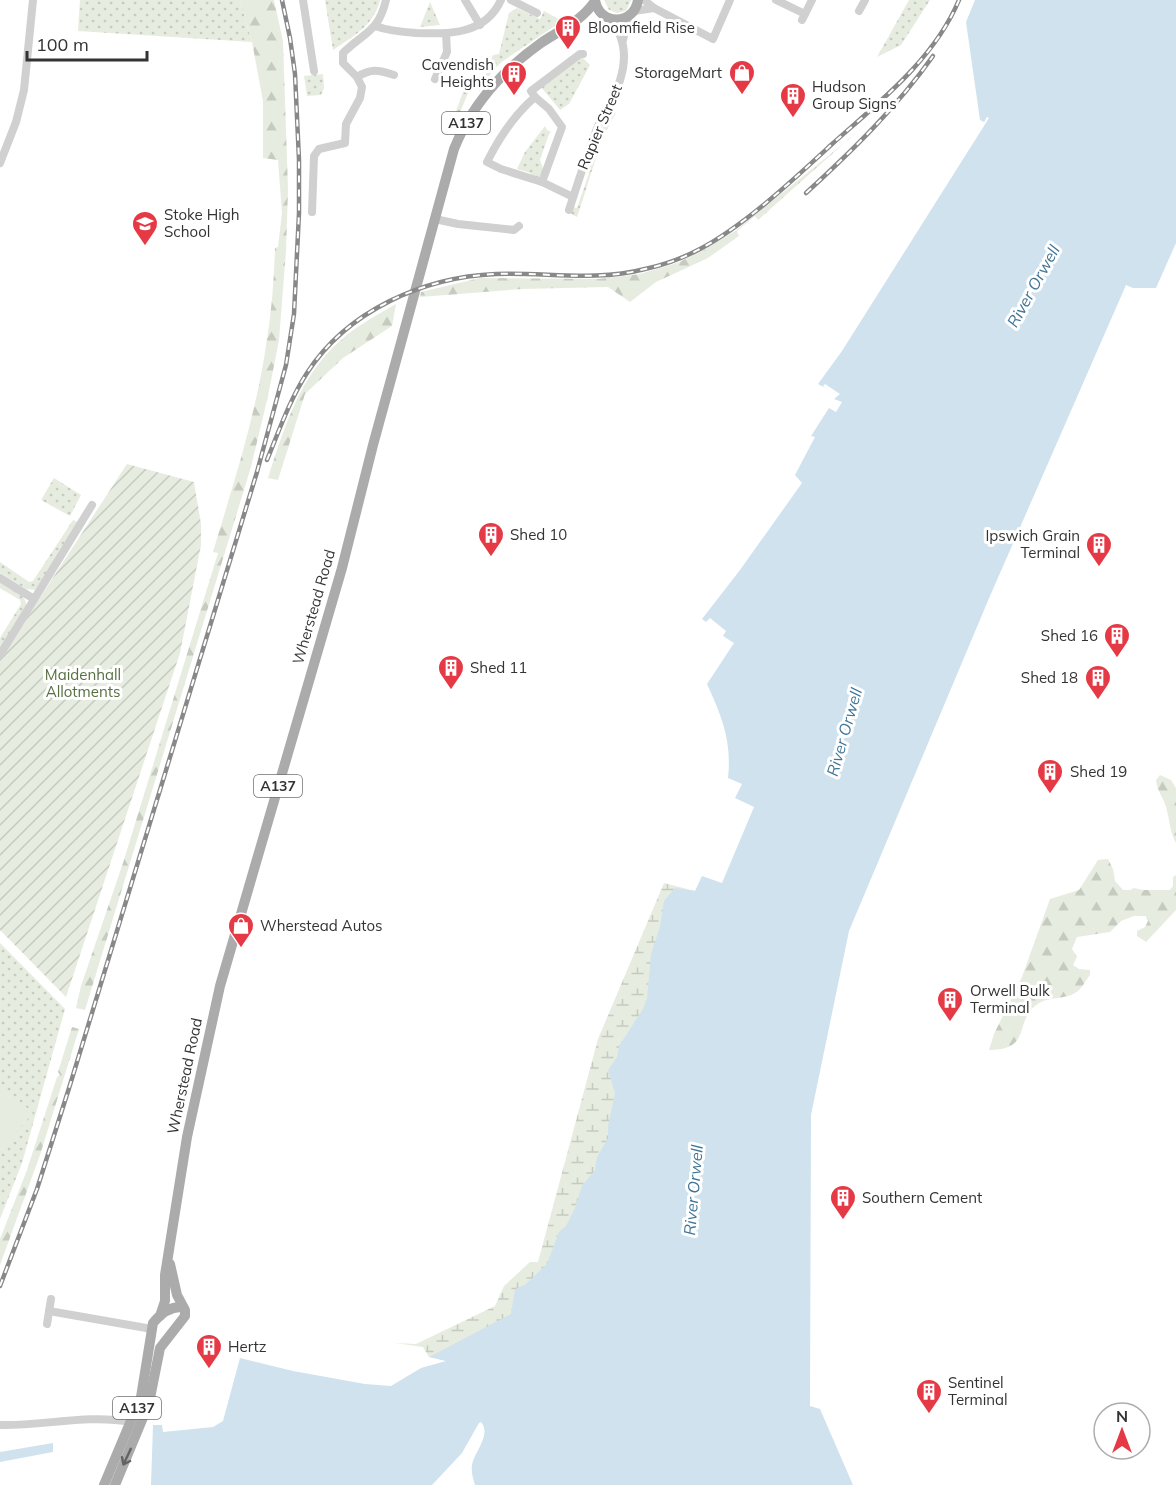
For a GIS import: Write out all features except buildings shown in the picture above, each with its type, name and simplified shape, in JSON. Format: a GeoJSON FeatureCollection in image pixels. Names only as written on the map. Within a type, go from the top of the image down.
{"type":"FeatureCollection","features":[{"type":"Feature","properties":{"kind":"main road","name":"A137"},"geometry":{"type":"LineString","coordinates":[[595,1],[598,10],[607,18],[631,12]]}},
{"type":"Feature","properties":{"kind":"main road","name":"Wherstead Road"},"geometry":{"type":"LineString","coordinates":[[110,1484],[143,1388],[153,1323],[160,1316],[165,1301],[165,1275],[187,1137],[220,986],[342,568],[370,455],[457,140],[479,103],[493,86],[547,39],[579,20],[595,1]]}},
{"type":"Feature","properties":{"kind":"main road","name":"Wherstead Road"},"geometry":{"type":"LineString","coordinates":[[579,20],[607,18]]}},
{"type":"Feature","properties":{"kind":"main road","name":"Wherstead Road"},"geometry":{"type":"LineString","coordinates":[[110,1484],[149,1403],[160,1348],[185,1316],[175,1287],[169,1252]]}},
{"type":"Feature","properties":{"kind":"main road"},"geometry":{"type":"LineString","coordinates":[[160,1316],[171,1308],[183,1307]]}},
{"type":"Feature","properties":{"kind":"street"},"geometry":{"type":"LineString","coordinates":[[0,163],[16,122],[24,90],[33,0]]}},
{"type":"Feature","properties":{"kind":"street"},"geometry":{"type":"LineString","coordinates":[[303,0],[314,71]]}},
{"type":"Feature","properties":{"kind":"street"},"geometry":{"type":"LineString","coordinates":[[312,212],[314,156],[319,149],[345,143],[346,124],[362,91],[357,77],[344,63],[342,53],[375,26],[380,19],[386,0]]}},
{"type":"Feature","properties":{"kind":"street"},"geometry":{"type":"LineString","coordinates":[[465,0],[480,25]]}},
{"type":"Feature","properties":{"kind":"street"},"geometry":{"type":"LineString","coordinates":[[375,26],[391,32],[467,31],[480,25],[492,15],[501,0]]}},
{"type":"Feature","properties":{"kind":"street"},"geometry":{"type":"LineString","coordinates":[[511,0],[537,13]]}},
{"type":"Feature","properties":{"kind":"street"},"geometry":{"type":"LineString","coordinates":[[644,0],[654,8],[713,39],[730,0]]}},
{"type":"Feature","properties":{"kind":"street"},"geometry":{"type":"LineString","coordinates":[[776,0],[804,17],[812,0]]}},
{"type":"Feature","properties":{"kind":"street"},"geometry":{"type":"LineString","coordinates":[[859,11],[865,0]]}},
{"type":"Feature","properties":{"kind":"street"},"geometry":{"type":"LineString","coordinates":[[631,12],[654,8]]}},
{"type":"Feature","properties":{"kind":"street","name":"Rapier Street"},"geometry":{"type":"LineString","coordinates":[[622,43],[631,12]]}},
{"type":"Feature","properties":{"kind":"street","name":"Rapier Street"},"geometry":{"type":"LineString","coordinates":[[569,210],[599,123],[610,105],[623,73],[625,56],[618,29],[607,18]]}},
{"type":"Feature","properties":{"kind":"street"},"geometry":{"type":"LineString","coordinates":[[435,79],[447,52],[446,33]]}},
{"type":"Feature","properties":{"kind":"street"},"geometry":{"type":"LineString","coordinates":[[542,182],[562,127],[549,109],[531,91],[564,64],[583,54]]}},
{"type":"Feature","properties":{"kind":"street"},"geometry":{"type":"LineString","coordinates":[[357,77],[376,69],[394,75]]}},
{"type":"Feature","properties":{"kind":"street"},"geometry":{"type":"LineString","coordinates":[[535,97],[507,128],[487,162],[542,182],[573,197]]}},
{"type":"Feature","properties":{"kind":"street"},"geometry":{"type":"LineString","coordinates":[[435,219],[514,230],[519,226]]}},
{"type":"Feature","properties":{"kind":"street"},"geometry":{"type":"LineString","coordinates":[[0,654],[92,505]]}},
{"type":"Feature","properties":{"kind":"street"},"geometry":{"type":"LineString","coordinates":[[0,578],[34,599]]}},
{"type":"Feature","properties":{"kind":"street"},"geometry":{"type":"LineString","coordinates":[[47,1324],[51,1299]]}},
{"type":"Feature","properties":{"kind":"street"},"geometry":{"type":"LineString","coordinates":[[49,1311],[152,1329]]}},
{"type":"Feature","properties":{"kind":"street"},"geometry":{"type":"LineString","coordinates":[[0,1425],[85,1418],[131,1422]]}},
{"type":"Feature","properties":{"kind":"green space"},"geometry":{"type":"Polygon","coordinates":[[[80,0],[240,0],[252,42],[78,31],[80,0]]]}},
{"type":"Feature","properties":{"kind":"green space"},"geometry":{"type":"Polygon","coordinates":[[[240,0],[274,0],[283,41],[288,190],[279,340],[251,467],[85,1010],[76,1008],[81,986],[123,863],[218,553],[213,552],[251,420],[269,328],[275,248],[278,247],[282,213],[278,160],[263,158],[263,101],[252,42],[240,0]]]}},
{"type":"Feature","properties":{"kind":"green space"},"geometry":{"type":"Polygon","coordinates":[[[325,0],[380,0],[368,24],[333,50],[325,0]]]}},
{"type":"Feature","properties":{"kind":"green space"},"geometry":{"type":"Polygon","coordinates":[[[604,0],[631,0],[626,11],[617,13],[609,10],[604,0]]]}},
{"type":"Feature","properties":{"kind":"green space"},"geometry":{"type":"Polygon","coordinates":[[[909,0],[930,0],[901,45],[877,57],[909,0]]]}},
{"type":"Feature","properties":{"kind":"green space"},"geometry":{"type":"Polygon","coordinates":[[[430,2],[440,25],[420,27],[430,2]]]}},
{"type":"Feature","properties":{"kind":"green space"},"geometry":{"type":"Polygon","coordinates":[[[517,8],[540,19],[544,11],[562,21],[503,61],[493,70],[479,92],[493,55],[499,54],[509,13],[517,8]]]}},
{"type":"Feature","properties":{"kind":"green space"},"geometry":{"type":"Polygon","coordinates":[[[582,57],[590,65],[569,104],[560,110],[541,87],[582,57]]]}},
{"type":"Feature","properties":{"kind":"green space"},"geometry":{"type":"Polygon","coordinates":[[[323,74],[324,88],[321,95],[307,96],[304,76],[323,74]]]}},
{"type":"Feature","properties":{"kind":"green space"},"geometry":{"type":"Polygon","coordinates":[[[465,87],[470,88],[453,130],[450,127],[465,87]]]}},
{"type":"Feature","properties":{"kind":"green space"},"geometry":{"type":"Polygon","coordinates":[[[611,112],[616,113],[599,150],[577,217],[571,214],[573,207],[577,208],[589,173],[586,172],[607,116],[611,112]]]}},
{"type":"Feature","properties":{"kind":"green space"},"geometry":{"type":"Polygon","coordinates":[[[545,126],[551,132],[540,160],[544,171],[539,177],[533,177],[530,173],[517,169],[525,152],[545,126]]]}},
{"type":"Feature","properties":{"kind":"green space"},"geometry":{"type":"Polygon","coordinates":[[[845,143],[758,220],[755,216],[737,231],[739,236],[708,258],[656,282],[630,302],[608,287],[522,289],[420,297],[421,292],[480,278],[598,279],[640,274],[677,263],[735,231],[845,143]]]}},
{"type":"Feature","properties":{"kind":"green space"},"geometry":{"type":"Polygon","coordinates":[[[396,304],[392,326],[343,358],[305,394],[278,480],[268,478],[295,403],[315,369],[347,335],[396,304]]]}},
{"type":"Feature","properties":{"kind":"green space","name":"Maidenhall Allotments"},"geometry":{"type":"Polygon","coordinates":[[[127,464],[194,482],[201,524],[201,545],[180,653],[66,997],[0,930],[0,659],[127,464]]]}},
{"type":"Feature","properties":{"kind":"green space"},"geometry":{"type":"Polygon","coordinates":[[[54,478],[81,495],[70,516],[41,500],[54,478]]]}},
{"type":"Feature","properties":{"kind":"green space"},"geometry":{"type":"Polygon","coordinates":[[[73,520],[79,523],[35,590],[26,589],[0,573],[0,562],[29,582],[33,581],[73,520]]]}},
{"type":"Feature","properties":{"kind":"green space"},"geometry":{"type":"Polygon","coordinates":[[[0,581],[21,594],[26,601],[26,606],[0,649],[0,638],[21,604],[20,600],[0,588],[0,581]]]}},
{"type":"Feature","properties":{"kind":"green space"},"geometry":{"type":"Polygon","coordinates":[[[1160,775],[1171,780],[1176,788],[1176,843],[1156,780],[1160,775]]]}},
{"type":"Feature","properties":{"kind":"green space"},"geometry":{"type":"Polygon","coordinates":[[[1108,859],[1115,881],[1123,890],[1134,888],[1170,890],[1173,886],[1173,877],[1176,875],[1176,910],[1146,942],[1137,936],[1137,931],[1145,927],[1148,921],[1146,916],[1134,916],[1121,921],[1110,932],[1077,937],[1072,949],[1077,957],[1073,965],[1079,969],[1090,970],[1090,975],[1081,987],[1071,995],[1039,1003],[1031,1010],[1021,1033],[1012,1045],[1003,1049],[989,1050],[994,1034],[1022,977],[1050,899],[1079,890],[1098,860],[1108,859]]]}},
{"type":"Feature","properties":{"kind":"green space"},"geometry":{"type":"Polygon","coordinates":[[[664,883],[695,891],[629,1121],[522,1308],[448,1361],[429,1357],[423,1347],[395,1343],[416,1344],[495,1306],[504,1286],[530,1262],[538,1262],[598,1039],[664,883]]]}},
{"type":"Feature","properties":{"kind":"green space"},"geometry":{"type":"Polygon","coordinates":[[[0,943],[65,1009],[22,1163],[0,1219],[0,943]]]}},
{"type":"Feature","properties":{"kind":"green space"},"geometry":{"type":"Polygon","coordinates":[[[72,1027],[79,1029],[40,1155],[0,1265],[0,1239],[27,1170],[57,1077],[60,1075],[58,1072],[72,1027]]]}},
{"type":"Feature","properties":{"kind":"green space"},"geometry":{"type":"Polygon","coordinates":[[[0,1084],[33,1113],[2,1148],[0,1146],[0,1084]]]}},
{"type":"Feature","properties":{"kind":"water","name":"River Orwell"},"geometry":{"type":"Polygon","coordinates":[[[975,0],[1176,0],[1176,243],[1156,288],[1133,288],[1126,285],[990,596],[849,931],[811,1115],[810,1406],[820,1409],[853,1485],[475,1485],[472,1465],[485,1432],[481,1422],[462,1453],[432,1485],[151,1485],[153,1425],[162,1425],[163,1432],[213,1427],[223,1421],[240,1358],[293,1371],[365,1384],[391,1386],[421,1368],[446,1361],[429,1357],[511,1314],[515,1289],[525,1285],[547,1264],[559,1232],[566,1226],[582,1186],[595,1170],[597,1157],[608,1138],[608,1126],[615,1093],[608,1070],[617,1057],[619,1046],[647,999],[651,954],[660,927],[664,901],[675,888],[695,891],[702,876],[722,883],[754,807],[735,798],[742,784],[728,778],[729,752],[725,730],[707,684],[734,643],[723,636],[726,631],[710,618],[706,622],[702,619],[802,483],[795,475],[815,437],[811,436],[829,408],[836,412],[842,402],[834,399],[840,394],[825,384],[823,386],[825,388],[818,384],[842,351],[989,118],[987,117],[984,122],[980,120],[966,22],[975,0]]]}},
{"type":"Feature","properties":{"kind":"water"},"geometry":{"type":"Polygon","coordinates":[[[53,1443],[53,1452],[0,1462],[0,1452],[53,1443]]]}},
{"type":"Feature","properties":{"kind":"railway"},"geometry":{"type":"LineString","coordinates":[[0,1286],[37,1189],[70,1085],[257,472],[286,365],[294,314],[299,160],[295,74],[282,0]]}},
{"type":"Feature","properties":{"kind":"railway"},"geometry":{"type":"LineString","coordinates":[[267,460],[290,404],[307,373],[324,351],[365,315],[389,301],[441,282],[496,274],[589,276],[626,273],[666,263],[700,249],[734,228],[768,201],[886,96],[935,42],[959,0]]}},
{"type":"Feature","properties":{"kind":"railway"},"geometry":{"type":"LineString","coordinates":[[806,193],[873,128],[933,56]]}},
{"type":"Feature","properties":{"kind":"place","name":"Bloomfield Rise"},"geometry":{"type":"Point","coordinates":[568,51]}},
{"type":"Feature","properties":{"kind":"place","name":"StorageMart"},"geometry":{"type":"Point","coordinates":[742,96]}},
{"type":"Feature","properties":{"kind":"place","name":"Cavendish Heights"},"geometry":{"type":"Point","coordinates":[514,97]}},
{"type":"Feature","properties":{"kind":"place","name":"Hudson Group Signs"},"geometry":{"type":"Point","coordinates":[793,119]}},
{"type":"Feature","properties":{"kind":"place","name":"Stoke High School"},"geometry":{"type":"Point","coordinates":[145,247]}},
{"type":"Feature","properties":{"kind":"place","name":"Shed 10"},"geometry":{"type":"Point","coordinates":[491,558]}},
{"type":"Feature","properties":{"kind":"place","name":"Ipswich Grain Terminal"},"geometry":{"type":"Point","coordinates":[1099,568]}},
{"type":"Feature","properties":{"kind":"place","name":"Shed 16"},"geometry":{"type":"Point","coordinates":[1117,659]}},
{"type":"Feature","properties":{"kind":"place","name":"Shed 11"},"geometry":{"type":"Point","coordinates":[451,691]}},
{"type":"Feature","properties":{"kind":"place","name":"Shed 18"},"geometry":{"type":"Point","coordinates":[1098,701]}},
{"type":"Feature","properties":{"kind":"place","name":"Shed 19"},"geometry":{"type":"Point","coordinates":[1050,795]}},
{"type":"Feature","properties":{"kind":"place","name":"Wherstead Autos"},"geometry":{"type":"Point","coordinates":[241,949]}},
{"type":"Feature","properties":{"kind":"place","name":"Orwell Bulk Terminal"},"geometry":{"type":"Point","coordinates":[950,1023]}},
{"type":"Feature","properties":{"kind":"place","name":"Southern Cement"},"geometry":{"type":"Point","coordinates":[843,1221]}},
{"type":"Feature","properties":{"kind":"place","name":"Hertz"},"geometry":{"type":"Point","coordinates":[209,1370]}},
{"type":"Feature","properties":{"kind":"place","name":"Sentinel Terminal"},"geometry":{"type":"Point","coordinates":[929,1415]}}]}
